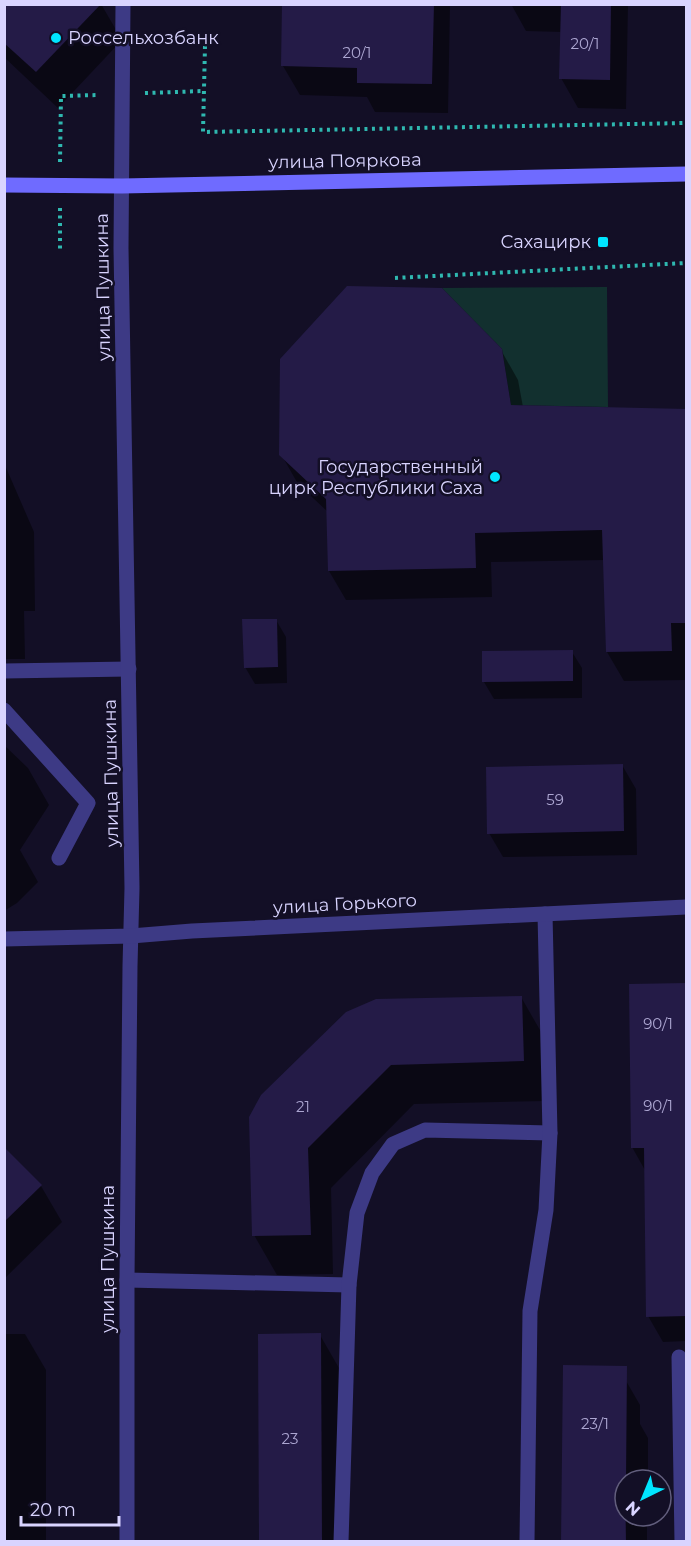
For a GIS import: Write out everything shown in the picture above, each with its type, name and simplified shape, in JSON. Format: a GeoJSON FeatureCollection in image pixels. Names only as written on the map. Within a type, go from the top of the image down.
{"type":"FeatureCollection","features":[{"type":"Feature","properties":{"kind":"main road","name":"улица Пояркова"},"geometry":{"type":"LineString","coordinates":[[4,185],[122,186],[687,174]]}},
{"type":"Feature","properties":{"kind":"street","name":"улица Пушкина"},"geometry":{"type":"LineString","coordinates":[[123,4],[121,248],[129,669],[131,936],[127,1542]]}},
{"type":"Feature","properties":{"kind":"street"},"geometry":{"type":"LineString","coordinates":[[4,671],[129,669]]}},
{"type":"Feature","properties":{"kind":"street"},"geometry":{"type":"LineString","coordinates":[[4,710],[88,803],[59,858]]}},
{"type":"Feature","properties":{"kind":"street","name":"улица Горького"},"geometry":{"type":"LineString","coordinates":[[4,939],[131,936],[192,931],[687,907]]}},
{"type":"Feature","properties":{"kind":"street"},"geometry":{"type":"LineString","coordinates":[[527,1542],[530,1311],[546,1210],[550,1133],[545,914]]}},
{"type":"Feature","properties":{"kind":"street"},"geometry":{"type":"LineString","coordinates":[[341,1542],[349,1286],[357,1213],[372,1173],[393,1144],[425,1130],[550,1133]]}},
{"type":"Feature","properties":{"kind":"street"},"geometry":{"type":"LineString","coordinates":[[127,1280],[349,1286]]}},
{"type":"Feature","properties":{"kind":"street"},"geometry":{"type":"LineString","coordinates":[[679,1357],[682,1542]]}},
{"type":"Feature","properties":{"kind":"path"},"geometry":{"type":"LineString","coordinates":[[205,46],[203,132],[687,123]]}},
{"type":"Feature","properties":{"kind":"path"},"geometry":{"type":"LineString","coordinates":[[395,278],[687,262]]}},
{"type":"Feature","properties":{"kind":"green space"},"geometry":{"type":"Polygon","coordinates":[[[607,287],[608,407],[511,405],[502,349],[442,288],[607,287]]]}},
{"type":"Feature","properties":{"kind":"building"},"geometry":{"type":"Polygon","coordinates":[[[4,4],[101,4],[36,72],[4,43],[4,4]]]}},
{"type":"Feature","properties":{"kind":"building"},"geometry":{"type":"Polygon","coordinates":[[[282,4],[434,4],[432,84],[357,83],[357,68],[281,66],[282,4]]]}},
{"type":"Feature","properties":{"kind":"building"},"geometry":{"type":"Polygon","coordinates":[[[561,4],[611,4],[610,80],[559,79],[561,4]]]}},
{"type":"Feature","properties":{"kind":"building","name":"Государственный цирк Республики Саха"},"geometry":{"type":"Polygon","coordinates":[[[347,286],[442,288],[502,349],[511,405],[687,409],[687,623],[671,623],[672,651],[606,652],[602,530],[475,533],[476,568],[328,571],[326,499],[279,455],[280,359],[347,286]]]}},
{"type":"Feature","properties":{"kind":"building"},"geometry":{"type":"Polygon","coordinates":[[[242,619],[277,619],[278,667],[244,668],[242,619]]]}},
{"type":"Feature","properties":{"kind":"building"},"geometry":{"type":"Polygon","coordinates":[[[573,650],[573,681],[482,682],[482,651],[573,650]]]}},
{"type":"Feature","properties":{"kind":"building"},"geometry":{"type":"Polygon","coordinates":[[[623,764],[624,831],[487,834],[486,767],[623,764]]]}},
{"type":"Feature","properties":{"kind":"building"},"geometry":{"type":"Polygon","coordinates":[[[687,983],[687,1316],[646,1317],[644,1148],[631,1148],[629,984],[687,983]]]}},
{"type":"Feature","properties":{"kind":"building"},"geometry":{"type":"Polygon","coordinates":[[[522,996],[524,1061],[391,1065],[308,1148],[311,1235],[252,1236],[249,1117],[261,1095],[346,1012],[376,999],[522,996]]]}},
{"type":"Feature","properties":{"kind":"building"},"geometry":{"type":"Polygon","coordinates":[[[4,1147],[42,1185],[4,1222],[4,1147]]]}},
{"type":"Feature","properties":{"kind":"building"},"geometry":{"type":"Polygon","coordinates":[[[321,1333],[322,1542],[259,1542],[258,1334],[321,1333]]]}},
{"type":"Feature","properties":{"kind":"building"},"geometry":{"type":"Polygon","coordinates":[[[563,1365],[627,1366],[626,1468],[613,1468],[613,1528],[626,1528],[626,1542],[561,1542],[563,1365]]]}},
{"type":"Feature","properties":{"kind":"place","name":"Россельхозбанк"},"geometry":{"type":"Point","coordinates":[56,38]}},
{"type":"Feature","properties":{"kind":"place","name":"Сахацирк"},"geometry":{"type":"Point","coordinates":[603,242]}},
{"type":"Feature","properties":{"kind":"place","name":"Государственный цирк Республики Саха"},"geometry":{"type":"Point","coordinates":[495,477]}}]}
